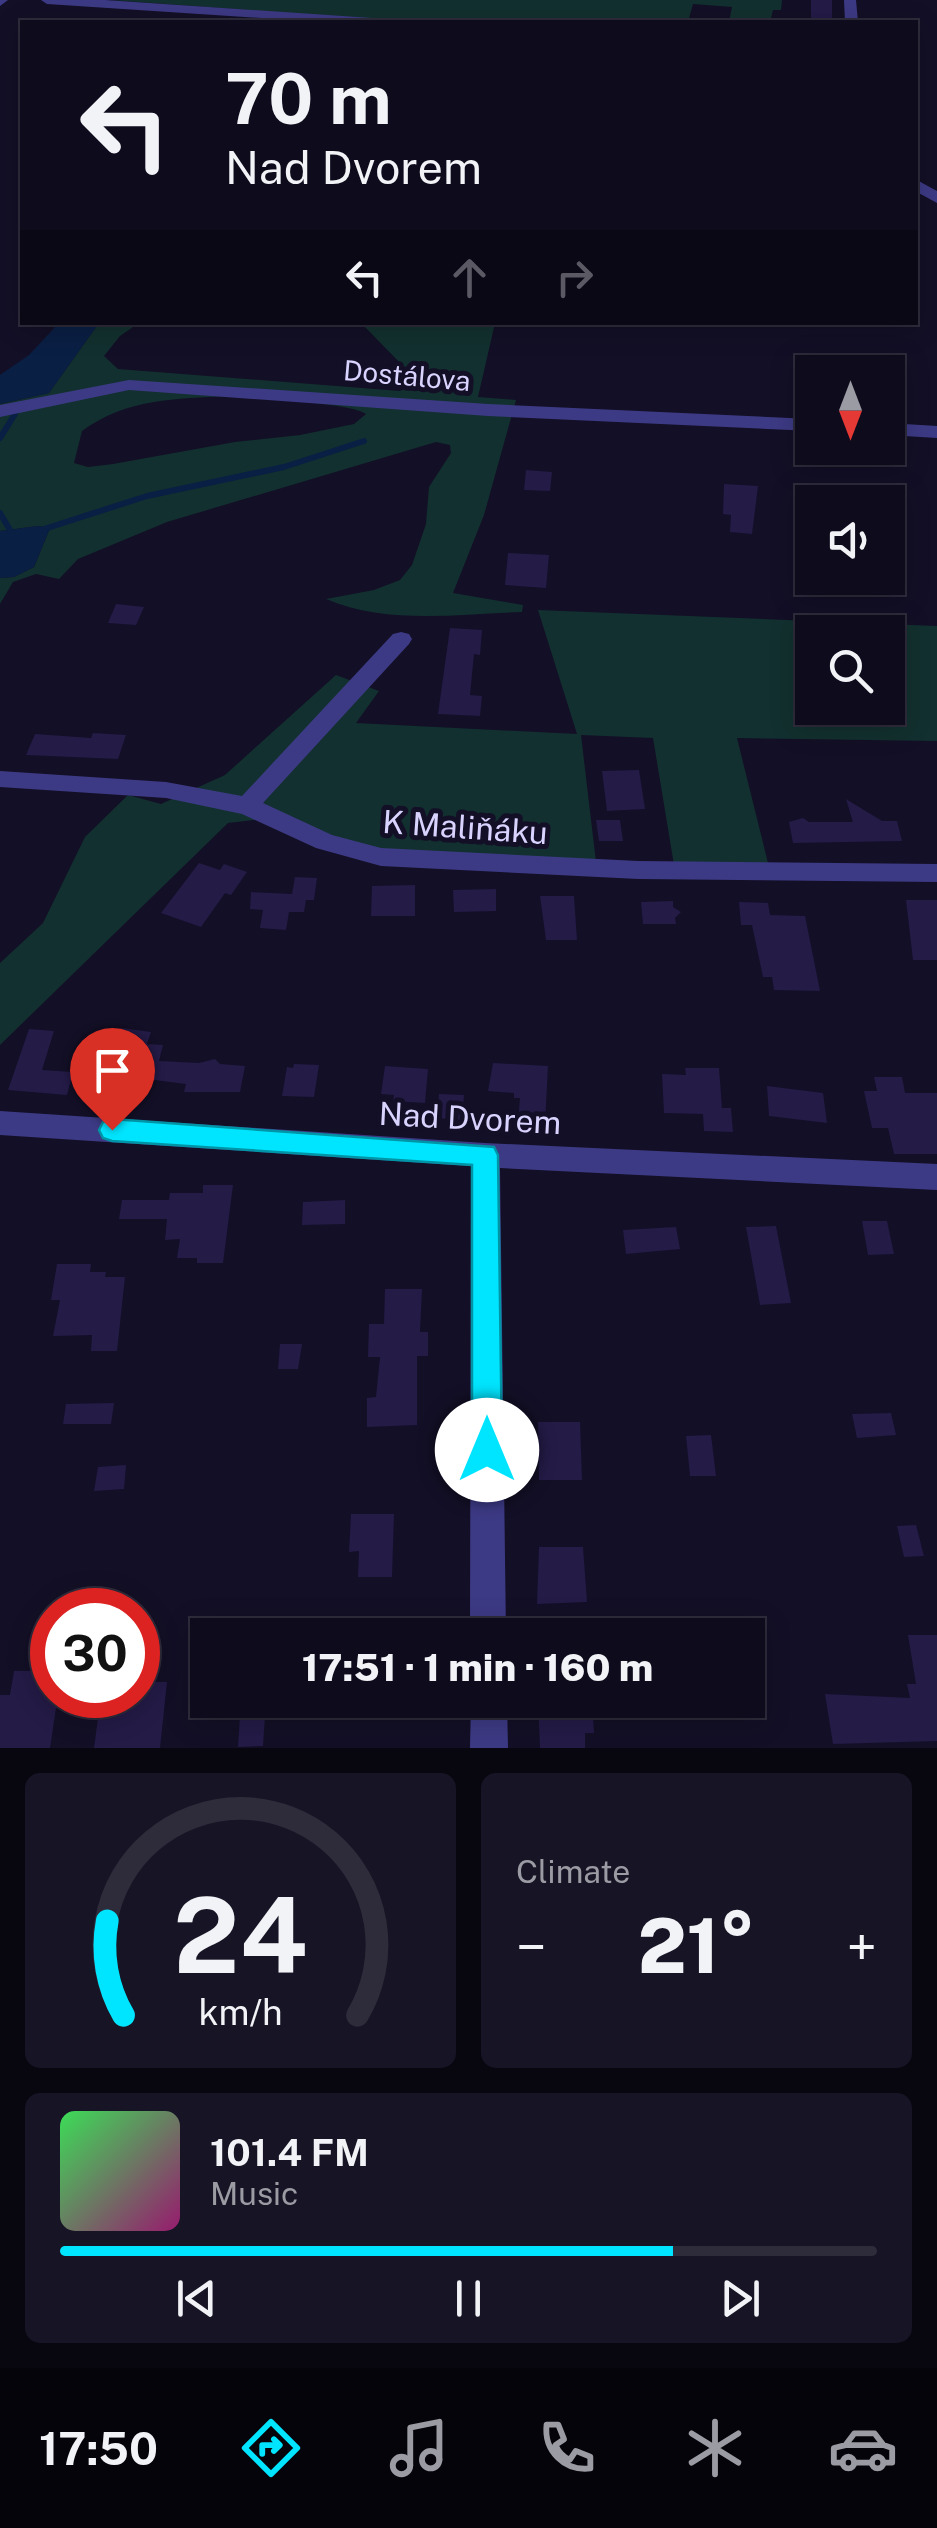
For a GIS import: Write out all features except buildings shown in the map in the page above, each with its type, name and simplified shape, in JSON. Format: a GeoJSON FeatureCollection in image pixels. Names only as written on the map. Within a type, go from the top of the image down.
{"type":"FeatureCollection","features":[{"type":"Feature","properties":{"kind":"street"},"geometry":{"type":"LineString","coordinates":[[47,0],[342,20]]}},
{"type":"Feature","properties":{"kind":"street","name":"Dostálova"},"geometry":{"type":"LineString","coordinates":[[0,411],[129,386],[198,386],[488,410],[795,424]]}},
{"type":"Feature","properties":{"kind":"street"},"geometry":{"type":"LineString","coordinates":[[905,430],[937,432]]}},
{"type":"Feature","properties":{"kind":"street"},"geometry":{"type":"LineString","coordinates":[[246,806],[401,639]]}},
{"type":"Feature","properties":{"kind":"street","name":"K Maliňáku"},"geometry":{"type":"LineString","coordinates":[[0,779],[166,790],[246,806],[325,842],[381,856],[638,870],[937,873]]}},
{"type":"Feature","properties":{"kind":"street","name":"Nad Dvorem"},"geometry":{"type":"LineString","coordinates":[[0,1123],[485,1155],[937,1177]]}},
{"type":"Feature","properties":{"kind":"street"},"geometry":{"type":"LineString","coordinates":[[485,1155],[488,1618]]}},
{"type":"Feature","properties":{"kind":"street"},"geometry":{"type":"LineString","coordinates":[[489,1718],[489,1748]]}},
{"type":"Feature","properties":{"kind":"green space"},"geometry":{"type":"Polygon","coordinates":[[[110,0],[782,0],[781,10],[773,10],[770,20],[729,20],[732,7],[693,4],[689,20],[386,20],[110,0]]]}},
{"type":"Feature","properties":{"kind":"green space"},"geometry":{"type":"Polygon","coordinates":[[[98,325],[136,325],[120,336],[104,356],[118,369],[400,391],[412,385],[405,368],[363,325],[495,325],[478,397],[516,400],[484,515],[453,593],[523,605],[522,612],[397,615],[326,599],[374,590],[400,580],[412,565],[426,524],[429,487],[451,453],[450,445],[436,442],[167,522],[78,559],[59,579],[36,574],[13,582],[0,604],[0,578],[14,577],[34,567],[50,528],[0,531],[0,404],[49,393],[98,325]],[[230,396],[134,406],[82,431],[74,463],[88,467],[113,464],[235,442],[300,435],[354,424],[366,414],[324,404],[230,396]]]}},
{"type":"Feature","properties":{"kind":"green space"},"geometry":{"type":"Polygon","coordinates":[[[538,610],[795,620],[795,725],[905,725],[905,625],[937,626],[937,741],[737,738],[769,867],[674,865],[653,738],[581,735],[596,862],[392,853],[328,839],[281,817],[228,823],[0,1045],[0,963],[43,923],[85,837],[128,795],[161,804],[225,775],[336,675],[379,691],[356,723],[577,734],[538,610]]]}},
{"type":"Feature","properties":{"kind":"water"},"geometry":{"type":"Polygon","coordinates":[[[57,325],[98,325],[49,393],[0,404],[0,375],[29,355],[57,325]]]}},
{"type":"Feature","properties":{"kind":"water"},"geometry":{"type":"Polygon","coordinates":[[[50,528],[34,567],[14,577],[0,578],[0,531],[50,528]]]}},
{"type":"Feature","properties":{"kind":"waterway"},"geometry":{"type":"LineString","coordinates":[[0,438],[15,414]]}},
{"type":"Feature","properties":{"kind":"waterway"},"geometry":{"type":"LineString","coordinates":[[41,530],[147,496],[284,467],[364,441]]}},
{"type":"Feature","properties":{"kind":"waterway"},"geometry":{"type":"LineString","coordinates":[[0,513],[13,535]]}},
{"type":"Feature","properties":{"kind":"route"},"geometry":{"type":"LineString","coordinates":[[112,1130],[485,1155],[487,1450]]}}]}
